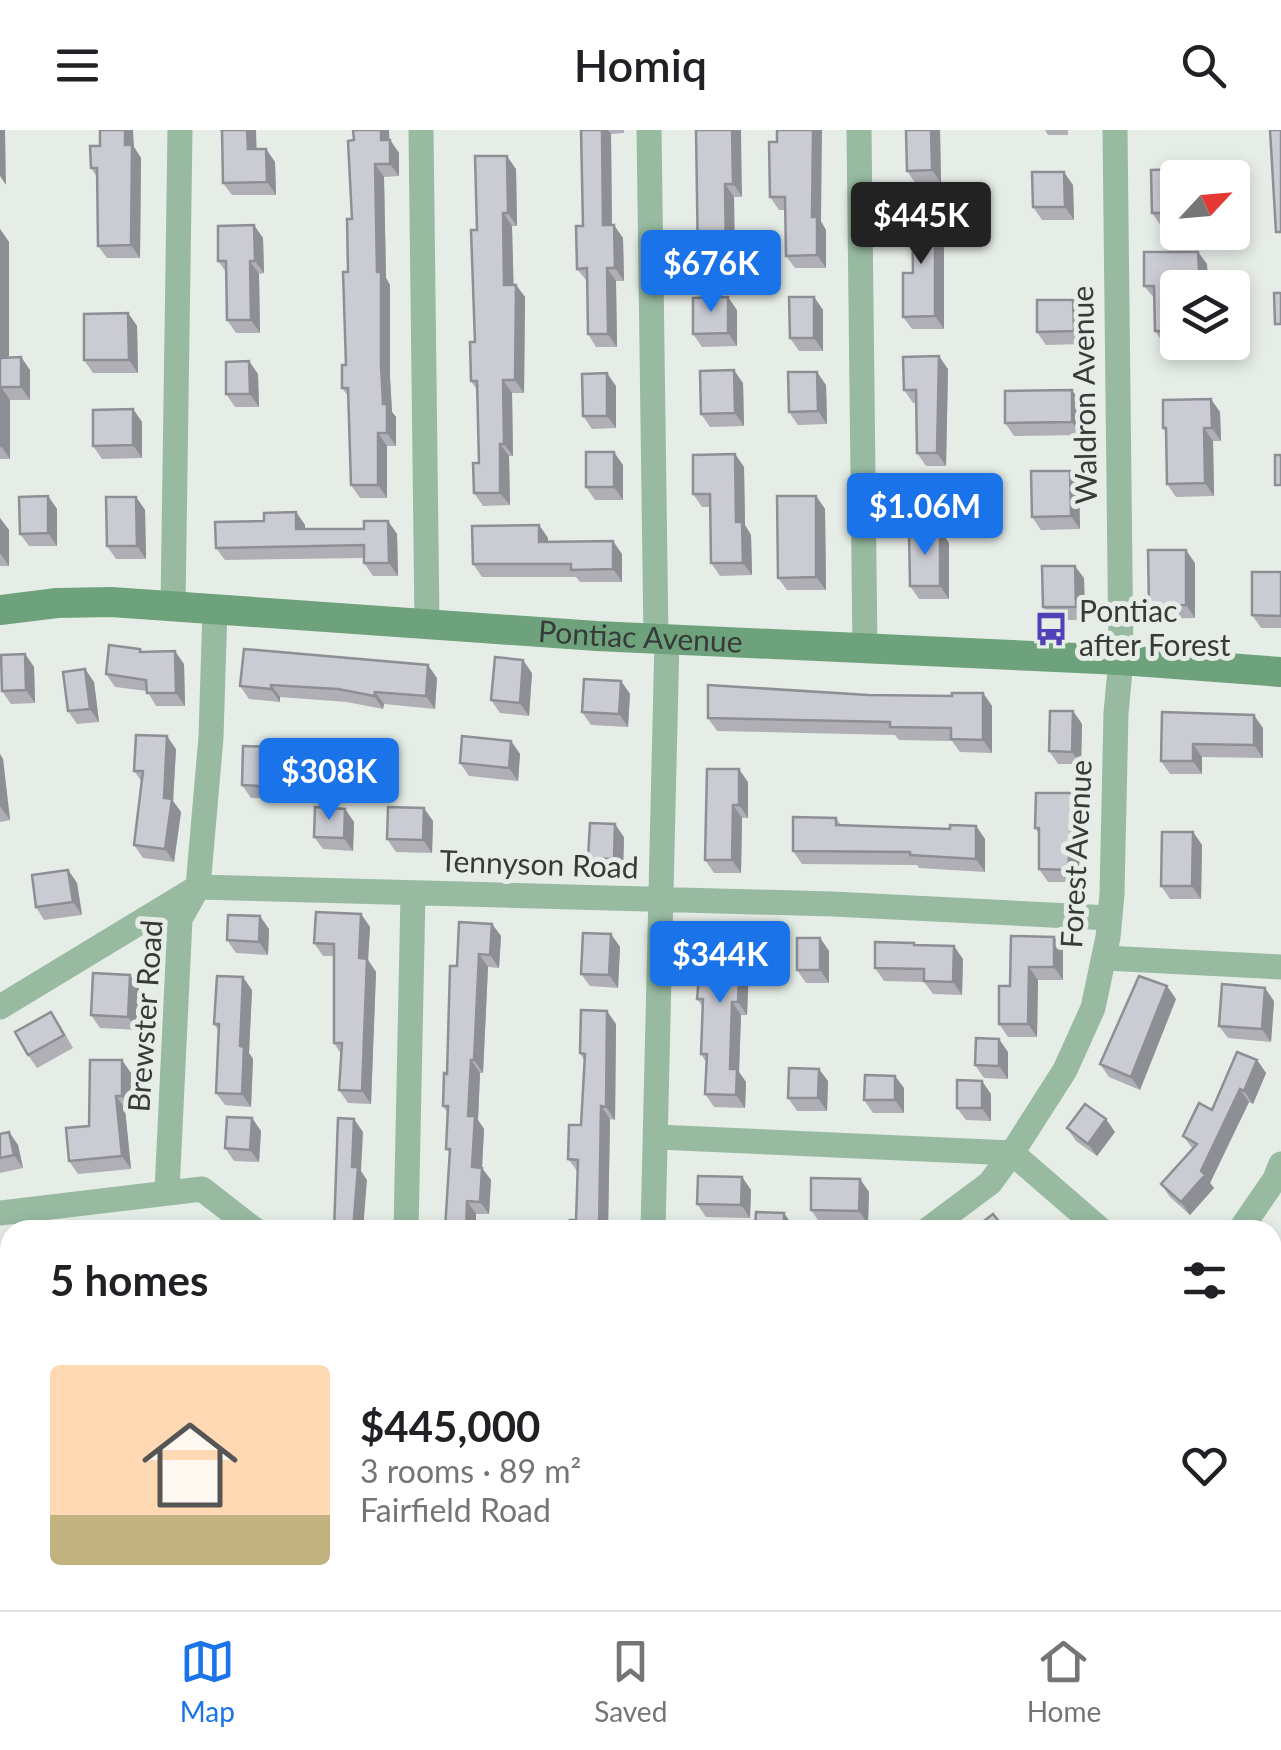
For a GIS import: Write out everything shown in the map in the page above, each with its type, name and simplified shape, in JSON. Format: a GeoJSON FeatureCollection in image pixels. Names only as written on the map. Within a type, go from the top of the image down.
{"type":"FeatureCollection","features":[{"type":"Feature","properties":{"kind":"main road","name":"Pontiac Avenue"},"geometry":{"type":"LineString","coordinates":[[0,610],[57,603],[174,606],[661,639],[1120,660],[1281,672]]}},
{"type":"Feature","properties":{"kind":"street"},"geometry":{"type":"LineString","coordinates":[[174,606],[180,130]]}},
{"type":"Feature","properties":{"kind":"street"},"geometry":{"type":"LineString","coordinates":[[422,130],[427,624]]}},
{"type":"Feature","properties":{"kind":"street"},"geometry":{"type":"LineString","coordinates":[[649,130],[661,639],[653,1220]]}},
{"type":"Feature","properties":{"kind":"street"},"geometry":{"type":"LineString","coordinates":[[859,130],[864,650]]}},
{"type":"Feature","properties":{"kind":"street","name":"Waldron Avenue"},"geometry":{"type":"LineString","coordinates":[[1115,130],[1120,660]]}},
{"type":"Feature","properties":{"kind":"street","name":"Brewster Road"},"geometry":{"type":"LineString","coordinates":[[167,1191],[180,919],[198,887],[215,609]]}},
{"type":"Feature","properties":{"kind":"street","name":"Forest Avenue"},"geometry":{"type":"LineString","coordinates":[[940,1220],[990,1183],[1012,1153],[1064,1070],[1093,1008],[1110,918],[1120,660]]}},
{"type":"Feature","properties":{"kind":"street"},"geometry":{"type":"LineString","coordinates":[[0,1008],[198,887]]}},
{"type":"Feature","properties":{"kind":"street","name":"Tennyson Road"},"geometry":{"type":"LineString","coordinates":[[198,887],[833,904],[1110,918]]}},
{"type":"Feature","properties":{"kind":"street"},"geometry":{"type":"LineString","coordinates":[[406,1220],[412,894]]}},
{"type":"Feature","properties":{"kind":"street"},"geometry":{"type":"LineString","coordinates":[[1104,958],[1281,968]]}},
{"type":"Feature","properties":{"kind":"street"},"geometry":{"type":"LineString","coordinates":[[657,1137],[1012,1153],[1089,1220]]}},
{"type":"Feature","properties":{"kind":"street"},"geometry":{"type":"LineString","coordinates":[[1247,1220],[1281,1164]]}},
{"type":"Feature","properties":{"kind":"street"},"geometry":{"type":"LineString","coordinates":[[0,1213],[202,1188],[242,1220]]}},
{"type":"Feature","properties":{"kind":"building"},"geometry":{"type":"Polygon","coordinates":[[[100,130],[125,130],[125,145],[132,145],[131,245],[98,246],[97,168],[91,168],[90,146],[100,146],[100,130]]]}},
{"type":"Feature","properties":{"kind":"building"},"geometry":{"type":"Polygon","coordinates":[[[222,130],[247,130],[248,149],[266,149],[267,182],[223,183],[222,130]]]}},
{"type":"Feature","properties":{"kind":"building"},"geometry":{"type":"Polygon","coordinates":[[[353,130],[381,130],[381,140],[390,140],[390,164],[375,164],[383,404],[387,404],[387,433],[378,433],[378,485],[351,485],[348,388],[342,388],[342,365],[346,365],[343,272],[348,272],[347,219],[352,219],[348,141],[354,140],[353,130]]]}},
{"type":"Feature","properties":{"kind":"building"},"geometry":{"type":"Polygon","coordinates":[[[581,130],[602,130],[603,225],[614,225],[615,268],[607,268],[608,334],[588,334],[587,268],[577,269],[576,226],[583,226],[581,130]]]}},
{"type":"Feature","properties":{"kind":"building"},"geometry":{"type":"Polygon","coordinates":[[[696,130],[732,130],[733,184],[725,184],[726,261],[698,262],[696,130]]]}},
{"type":"Feature","properties":{"kind":"building"},"geometry":{"type":"Polygon","coordinates":[[[777,130],[813,130],[812,217],[817,217],[817,255],[786,256],[785,197],[770,197],[769,142],[777,142],[777,130]]]}},
{"type":"Feature","properties":{"kind":"building"},"geometry":{"type":"Polygon","coordinates":[[[906,130],[931,130],[932,170],[907,171],[906,130]]]}},
{"type":"Feature","properties":{"kind":"building"},"geometry":{"type":"Polygon","coordinates":[[[1270,130],[1281,130],[1281,232],[1276,232],[1270,130]]]}},
{"type":"Feature","properties":{"kind":"building"},"geometry":{"type":"Polygon","coordinates":[[[475,156],[507,156],[504,285],[516,285],[515,380],[503,380],[500,493],[474,493],[473,463],[479,463],[477,381],[471,381],[470,342],[475,342],[471,230],[477,230],[475,156]]]}},
{"type":"Feature","properties":{"kind":"building"},"geometry":{"type":"Polygon","coordinates":[[[1151,170],[1160,170],[1160,213],[1152,213],[1151,170]]]}},
{"type":"Feature","properties":{"kind":"building"},"geometry":{"type":"Polygon","coordinates":[[[1032,172],[1064,172],[1065,207],[1033,207],[1032,172]]]}},
{"type":"Feature","properties":{"kind":"building"},"geometry":{"type":"Polygon","coordinates":[[[912,208],[935,208],[935,316],[903,317],[903,273],[913,273],[912,208]]]}},
{"type":"Feature","properties":{"kind":"building"},"geometry":{"type":"Polygon","coordinates":[[[254,225],[251,320],[227,320],[226,261],[218,261],[218,226],[254,225]]]}},
{"type":"Feature","properties":{"kind":"building"},"geometry":{"type":"Polygon","coordinates":[[[1144,252],[1198,252],[1199,270],[1160,270],[1160,331],[1155,331],[1154,286],[1144,286],[1144,252]]]}},
{"type":"Feature","properties":{"kind":"building"},"geometry":{"type":"Polygon","coordinates":[[[1274,293],[1281,293],[1281,324],[1275,324],[1274,293]]]}},
{"type":"Feature","properties":{"kind":"building"},"geometry":{"type":"Polygon","coordinates":[[[728,297],[728,333],[693,334],[693,298],[728,297]]]}},
{"type":"Feature","properties":{"kind":"building"},"geometry":{"type":"Polygon","coordinates":[[[789,297],[814,297],[814,338],[790,338],[789,297]]]}},
{"type":"Feature","properties":{"kind":"building"},"geometry":{"type":"Polygon","coordinates":[[[1037,300],[1073,300],[1074,331],[1037,332],[1037,300]]]}},
{"type":"Feature","properties":{"kind":"building"},"geometry":{"type":"Polygon","coordinates":[[[128,313],[129,360],[84,360],[84,314],[128,313]]]}},
{"type":"Feature","properties":{"kind":"building"},"geometry":{"type":"Polygon","coordinates":[[[939,356],[937,453],[917,453],[916,390],[904,390],[903,357],[939,356]]]}},
{"type":"Feature","properties":{"kind":"building"},"geometry":{"type":"Polygon","coordinates":[[[21,357],[21,387],[1,387],[0,446],[0,358],[21,357]]]}},
{"type":"Feature","properties":{"kind":"building"},"geometry":{"type":"Polygon","coordinates":[[[249,361],[250,394],[226,394],[226,362],[249,361]]]}},
{"type":"Feature","properties":{"kind":"building"},"geometry":{"type":"Polygon","coordinates":[[[734,370],[735,413],[701,414],[700,371],[734,370]]]}},
{"type":"Feature","properties":{"kind":"building"},"geometry":{"type":"Polygon","coordinates":[[[788,372],[817,372],[818,411],[789,412],[788,372]]]}},
{"type":"Feature","properties":{"kind":"building"},"geometry":{"type":"Polygon","coordinates":[[[607,373],[607,416],[583,416],[582,374],[607,373]]]}},
{"type":"Feature","properties":{"kind":"building"},"geometry":{"type":"Polygon","coordinates":[[[1072,390],[1072,422],[1005,423],[1005,391],[1072,390]]]}},
{"type":"Feature","properties":{"kind":"building"},"geometry":{"type":"Polygon","coordinates":[[[1211,399],[1212,428],[1204,428],[1205,483],[1167,484],[1163,400],[1211,399]]]}},
{"type":"Feature","properties":{"kind":"building"},"geometry":{"type":"Polygon","coordinates":[[[133,409],[133,445],[93,446],[93,410],[133,409]]]}},
{"type":"Feature","properties":{"kind":"building"},"geometry":{"type":"Polygon","coordinates":[[[586,452],[614,452],[614,487],[586,487],[586,452]]]}},
{"type":"Feature","properties":{"kind":"building"},"geometry":{"type":"Polygon","coordinates":[[[735,454],[736,522],[742,522],[743,563],[711,563],[710,494],[693,494],[693,455],[735,454]]]}},
{"type":"Feature","properties":{"kind":"building"},"geometry":{"type":"Polygon","coordinates":[[[1275,455],[1281,455],[1281,485],[1275,485],[1275,455]]]}},
{"type":"Feature","properties":{"kind":"building"},"geometry":{"type":"Polygon","coordinates":[[[1031,471],[1070,471],[1071,516],[1032,517],[1031,471]]]}},
{"type":"Feature","properties":{"kind":"building"},"geometry":{"type":"Polygon","coordinates":[[[48,496],[48,533],[20,534],[19,497],[48,496]]]}},
{"type":"Feature","properties":{"kind":"building"},"geometry":{"type":"Polygon","coordinates":[[[777,496],[816,496],[816,577],[778,578],[777,496]]]}},
{"type":"Feature","properties":{"kind":"building"},"geometry":{"type":"Polygon","coordinates":[[[106,497],[136,497],[137,546],[107,546],[106,497]]]}},
{"type":"Feature","properties":{"kind":"building"},"geometry":{"type":"Polygon","coordinates":[[[296,512],[296,529],[364,529],[364,521],[388,521],[389,563],[364,563],[364,545],[216,548],[215,522],[264,521],[264,513],[296,512]]]}},
{"type":"Feature","properties":{"kind":"building"},"geometry":{"type":"Polygon","coordinates":[[[539,525],[539,542],[613,541],[613,569],[571,570],[571,564],[473,564],[472,526],[539,525]]]}},
{"type":"Feature","properties":{"kind":"building"},"geometry":{"type":"Polygon","coordinates":[[[940,530],[940,586],[910,586],[909,531],[940,530]]]}},
{"type":"Feature","properties":{"kind":"building"},"geometry":{"type":"Polygon","coordinates":[[[1148,550],[1186,550],[1186,605],[1149,606],[1148,550]]]}},
{"type":"Feature","properties":{"kind":"building"},"geometry":{"type":"Polygon","coordinates":[[[1042,566],[1075,566],[1076,607],[1043,607],[1042,566]]]}},
{"type":"Feature","properties":{"kind":"building"},"geometry":{"type":"Polygon","coordinates":[[[1252,572],[1281,572],[1281,616],[1252,615],[1252,572]]]}},
{"type":"Feature","properties":{"kind":"building"},"geometry":{"type":"Polygon","coordinates":[[[109,645],[140,652],[175,651],[176,693],[147,693],[146,680],[106,674],[109,645]]]}},
{"type":"Feature","properties":{"kind":"building"},"geometry":{"type":"Polygon","coordinates":[[[244,649],[428,665],[426,696],[240,686],[244,649]]]}},
{"type":"Feature","properties":{"kind":"building"},"geometry":{"type":"Polygon","coordinates":[[[25,654],[26,690],[2,691],[1,655],[25,654]]]}},
{"type":"Feature","properties":{"kind":"building"},"geometry":{"type":"Polygon","coordinates":[[[495,657],[523,660],[520,703],[491,700],[495,657]]]}},
{"type":"Feature","properties":{"kind":"building"},"geometry":{"type":"Polygon","coordinates":[[[85,669],[90,709],[68,711],[63,672],[85,669]]]}},
{"type":"Feature","properties":{"kind":"building"},"geometry":{"type":"Polygon","coordinates":[[[584,679],[621,681],[619,714],[582,712],[584,679]]]}},
{"type":"Feature","properties":{"kind":"building"},"geometry":{"type":"Polygon","coordinates":[[[708,685],[868,695],[983,693],[983,740],[951,739],[951,728],[890,727],[890,722],[708,718],[708,685]]]}},
{"type":"Feature","properties":{"kind":"building"},"geometry":{"type":"Polygon","coordinates":[[[1050,711],[1073,711],[1072,752],[1049,751],[1050,711]]]}},
{"type":"Feature","properties":{"kind":"building"},"geometry":{"type":"Polygon","coordinates":[[[1162,712],[1254,715],[1254,745],[1193,744],[1193,761],[1161,761],[1162,712]]]}},
{"type":"Feature","properties":{"kind":"building"},"geometry":{"type":"Polygon","coordinates":[[[136,735],[167,736],[164,798],[172,799],[165,849],[134,845],[143,771],[134,771],[136,735]]]}},
{"type":"Feature","properties":{"kind":"building"},"geometry":{"type":"Polygon","coordinates":[[[462,736],[511,741],[509,768],[460,763],[462,736]]]}},
{"type":"Feature","properties":{"kind":"building"},"geometry":{"type":"Polygon","coordinates":[[[243,746],[276,747],[275,787],[242,785],[243,746]]]}},
{"type":"Feature","properties":{"kind":"building"},"geometry":{"type":"Polygon","coordinates":[[[707,769],[739,769],[739,805],[733,805],[732,860],[705,860],[707,769]]]}},
{"type":"Feature","properties":{"kind":"building"},"geometry":{"type":"Polygon","coordinates":[[[1036,793],[1074,793],[1068,870],[1039,869],[1036,793]]]}},
{"type":"Feature","properties":{"kind":"building"},"geometry":{"type":"Polygon","coordinates":[[[315,807],[345,809],[344,838],[314,837],[315,807]]]}},
{"type":"Feature","properties":{"kind":"building"},"geometry":{"type":"Polygon","coordinates":[[[388,807],[424,808],[423,840],[387,839],[388,807]]]}},
{"type":"Feature","properties":{"kind":"building"},"geometry":{"type":"Polygon","coordinates":[[[793,817],[836,818],[836,825],[950,829],[950,825],[976,826],[976,859],[910,852],[793,851],[793,817]]]}},
{"type":"Feature","properties":{"kind":"building"},"geometry":{"type":"Polygon","coordinates":[[[590,823],[615,824],[614,859],[588,858],[590,823]]]}},
{"type":"Feature","properties":{"kind":"building"},"geometry":{"type":"Polygon","coordinates":[[[1162,832],[1193,832],[1192,886],[1161,886],[1162,832]]]}},
{"type":"Feature","properties":{"kind":"building"},"geometry":{"type":"Polygon","coordinates":[[[68,870],[73,902],[36,907],[32,875],[68,870]]]}},
{"type":"Feature","properties":{"kind":"building"},"geometry":{"type":"Polygon","coordinates":[[[316,912],[361,914],[359,958],[367,959],[362,1091],[339,1090],[342,1043],[334,1043],[334,944],[314,943],[316,912]]]}},
{"type":"Feature","properties":{"kind":"building"},"geometry":{"type":"Polygon","coordinates":[[[228,915],[260,916],[259,942],[227,940],[228,915]]]}},
{"type":"Feature","properties":{"kind":"building"},"geometry":{"type":"Polygon","coordinates":[[[459,922],[492,924],[490,955],[479,954],[468,1116],[475,1116],[472,1167],[482,1168],[480,1202],[467,1201],[466,1220],[446,1220],[450,1149],[446,1149],[448,1106],[443,1106],[444,1073],[447,1074],[450,966],[457,966],[459,922]]]}},
{"type":"Feature","properties":{"kind":"building"},"geometry":{"type":"Polygon","coordinates":[[[707,926],[741,928],[738,1002],[732,1002],[730,1069],[737,1069],[736,1095],[705,1094],[707,1054],[701,1054],[703,999],[697,999],[700,966],[705,966],[707,926]]]}},
{"type":"Feature","properties":{"kind":"building"},"geometry":{"type":"Polygon","coordinates":[[[583,933],[611,934],[609,975],[581,974],[583,933]]]}},
{"type":"Feature","properties":{"kind":"building"},"geometry":{"type":"Polygon","coordinates":[[[1011,936],[1054,937],[1054,967],[1029,967],[1028,1024],[999,1024],[999,986],[1010,986],[1011,936]]]}},
{"type":"Feature","properties":{"kind":"building"},"geometry":{"type":"Polygon","coordinates":[[[797,938],[820,938],[820,970],[797,970],[797,938]]]}},
{"type":"Feature","properties":{"kind":"building"},"geometry":{"type":"Polygon","coordinates":[[[875,942],[954,946],[953,982],[924,981],[924,969],[875,968],[875,942]]]}},
{"type":"Feature","properties":{"kind":"building"},"geometry":{"type":"Polygon","coordinates":[[[93,973],[130,975],[128,1017],[91,1015],[93,973]]]}},
{"type":"Feature","properties":{"kind":"building"},"geometry":{"type":"Polygon","coordinates":[[[217,976],[243,977],[242,1094],[216,1093],[217,976]]]}},
{"type":"Feature","properties":{"kind":"building"},"geometry":{"type":"Polygon","coordinates":[[[1139,976],[1167,986],[1131,1077],[1100,1064],[1139,976]]]}},
{"type":"Feature","properties":{"kind":"building"},"geometry":{"type":"Polygon","coordinates":[[[1222,984],[1265,988],[1262,1029],[1219,1026],[1222,984]]]}},
{"type":"Feature","properties":{"kind":"building"},"geometry":{"type":"Polygon","coordinates":[[[581,1010],[607,1011],[599,1220],[576,1220],[578,1160],[568,1159],[569,1125],[581,1125],[585,1054],[580,1053],[581,1010]]]}},
{"type":"Feature","properties":{"kind":"building"},"geometry":{"type":"Polygon","coordinates":[[[51,1012],[64,1035],[28,1055],[15,1032],[51,1012]]]}},
{"type":"Feature","properties":{"kind":"building"},"geometry":{"type":"Polygon","coordinates":[[[976,1038],[999,1039],[999,1066],[975,1065],[976,1038]]]}},
{"type":"Feature","properties":{"kind":"building"},"geometry":{"type":"Polygon","coordinates":[[[1237,1052],[1257,1060],[1201,1171],[1205,1175],[1181,1202],[1161,1184],[1197,1144],[1183,1136],[1199,1103],[1212,1110],[1237,1052]]]}},
{"type":"Feature","properties":{"kind":"building"},"geometry":{"type":"Polygon","coordinates":[[[90,1060],[122,1060],[122,1096],[116,1096],[122,1156],[69,1161],[66,1128],[89,1126],[90,1060]]]}},
{"type":"Feature","properties":{"kind":"building"},"geometry":{"type":"Polygon","coordinates":[[[789,1068],[819,1069],[818,1098],[788,1098],[789,1068]]]}},
{"type":"Feature","properties":{"kind":"building"},"geometry":{"type":"Polygon","coordinates":[[[865,1075],[895,1076],[895,1100],[864,1100],[865,1075]]]}},
{"type":"Feature","properties":{"kind":"building"},"geometry":{"type":"Polygon","coordinates":[[[957,1080],[982,1081],[982,1108],[957,1108],[957,1080]]]}},
{"type":"Feature","properties":{"kind":"building"},"geometry":{"type":"Polygon","coordinates":[[[1085,1104],[1106,1119],[1088,1144],[1067,1128],[1085,1104]]]}},
{"type":"Feature","properties":{"kind":"building"},"geometry":{"type":"Polygon","coordinates":[[[227,1117],[252,1118],[250,1150],[225,1148],[227,1117]]]}},
{"type":"Feature","properties":{"kind":"building"},"geometry":{"type":"Polygon","coordinates":[[[338,1118],[354,1119],[352,1167],[358,1167],[354,1220],[334,1220],[338,1118]]]}},
{"type":"Feature","properties":{"kind":"building"},"geometry":{"type":"Polygon","coordinates":[[[9,1132],[14,1155],[0,1158],[0,1134],[9,1132]]]}},
{"type":"Feature","properties":{"kind":"building"},"geometry":{"type":"Polygon","coordinates":[[[698,1176],[742,1177],[741,1205],[697,1204],[698,1176]]]}},
{"type":"Feature","properties":{"kind":"building"},"geometry":{"type":"Polygon","coordinates":[[[811,1178],[860,1179],[859,1211],[811,1210],[811,1178]]]}},
{"type":"Feature","properties":{"kind":"building"},"geometry":{"type":"Polygon","coordinates":[[[756,1212],[784,1213],[784,1220],[756,1220],[756,1212]]]}},
{"type":"Feature","properties":{"kind":"place","name":"Pontiac after Forest"},"geometry":{"type":"Point","coordinates":[1051,629]}}]}
